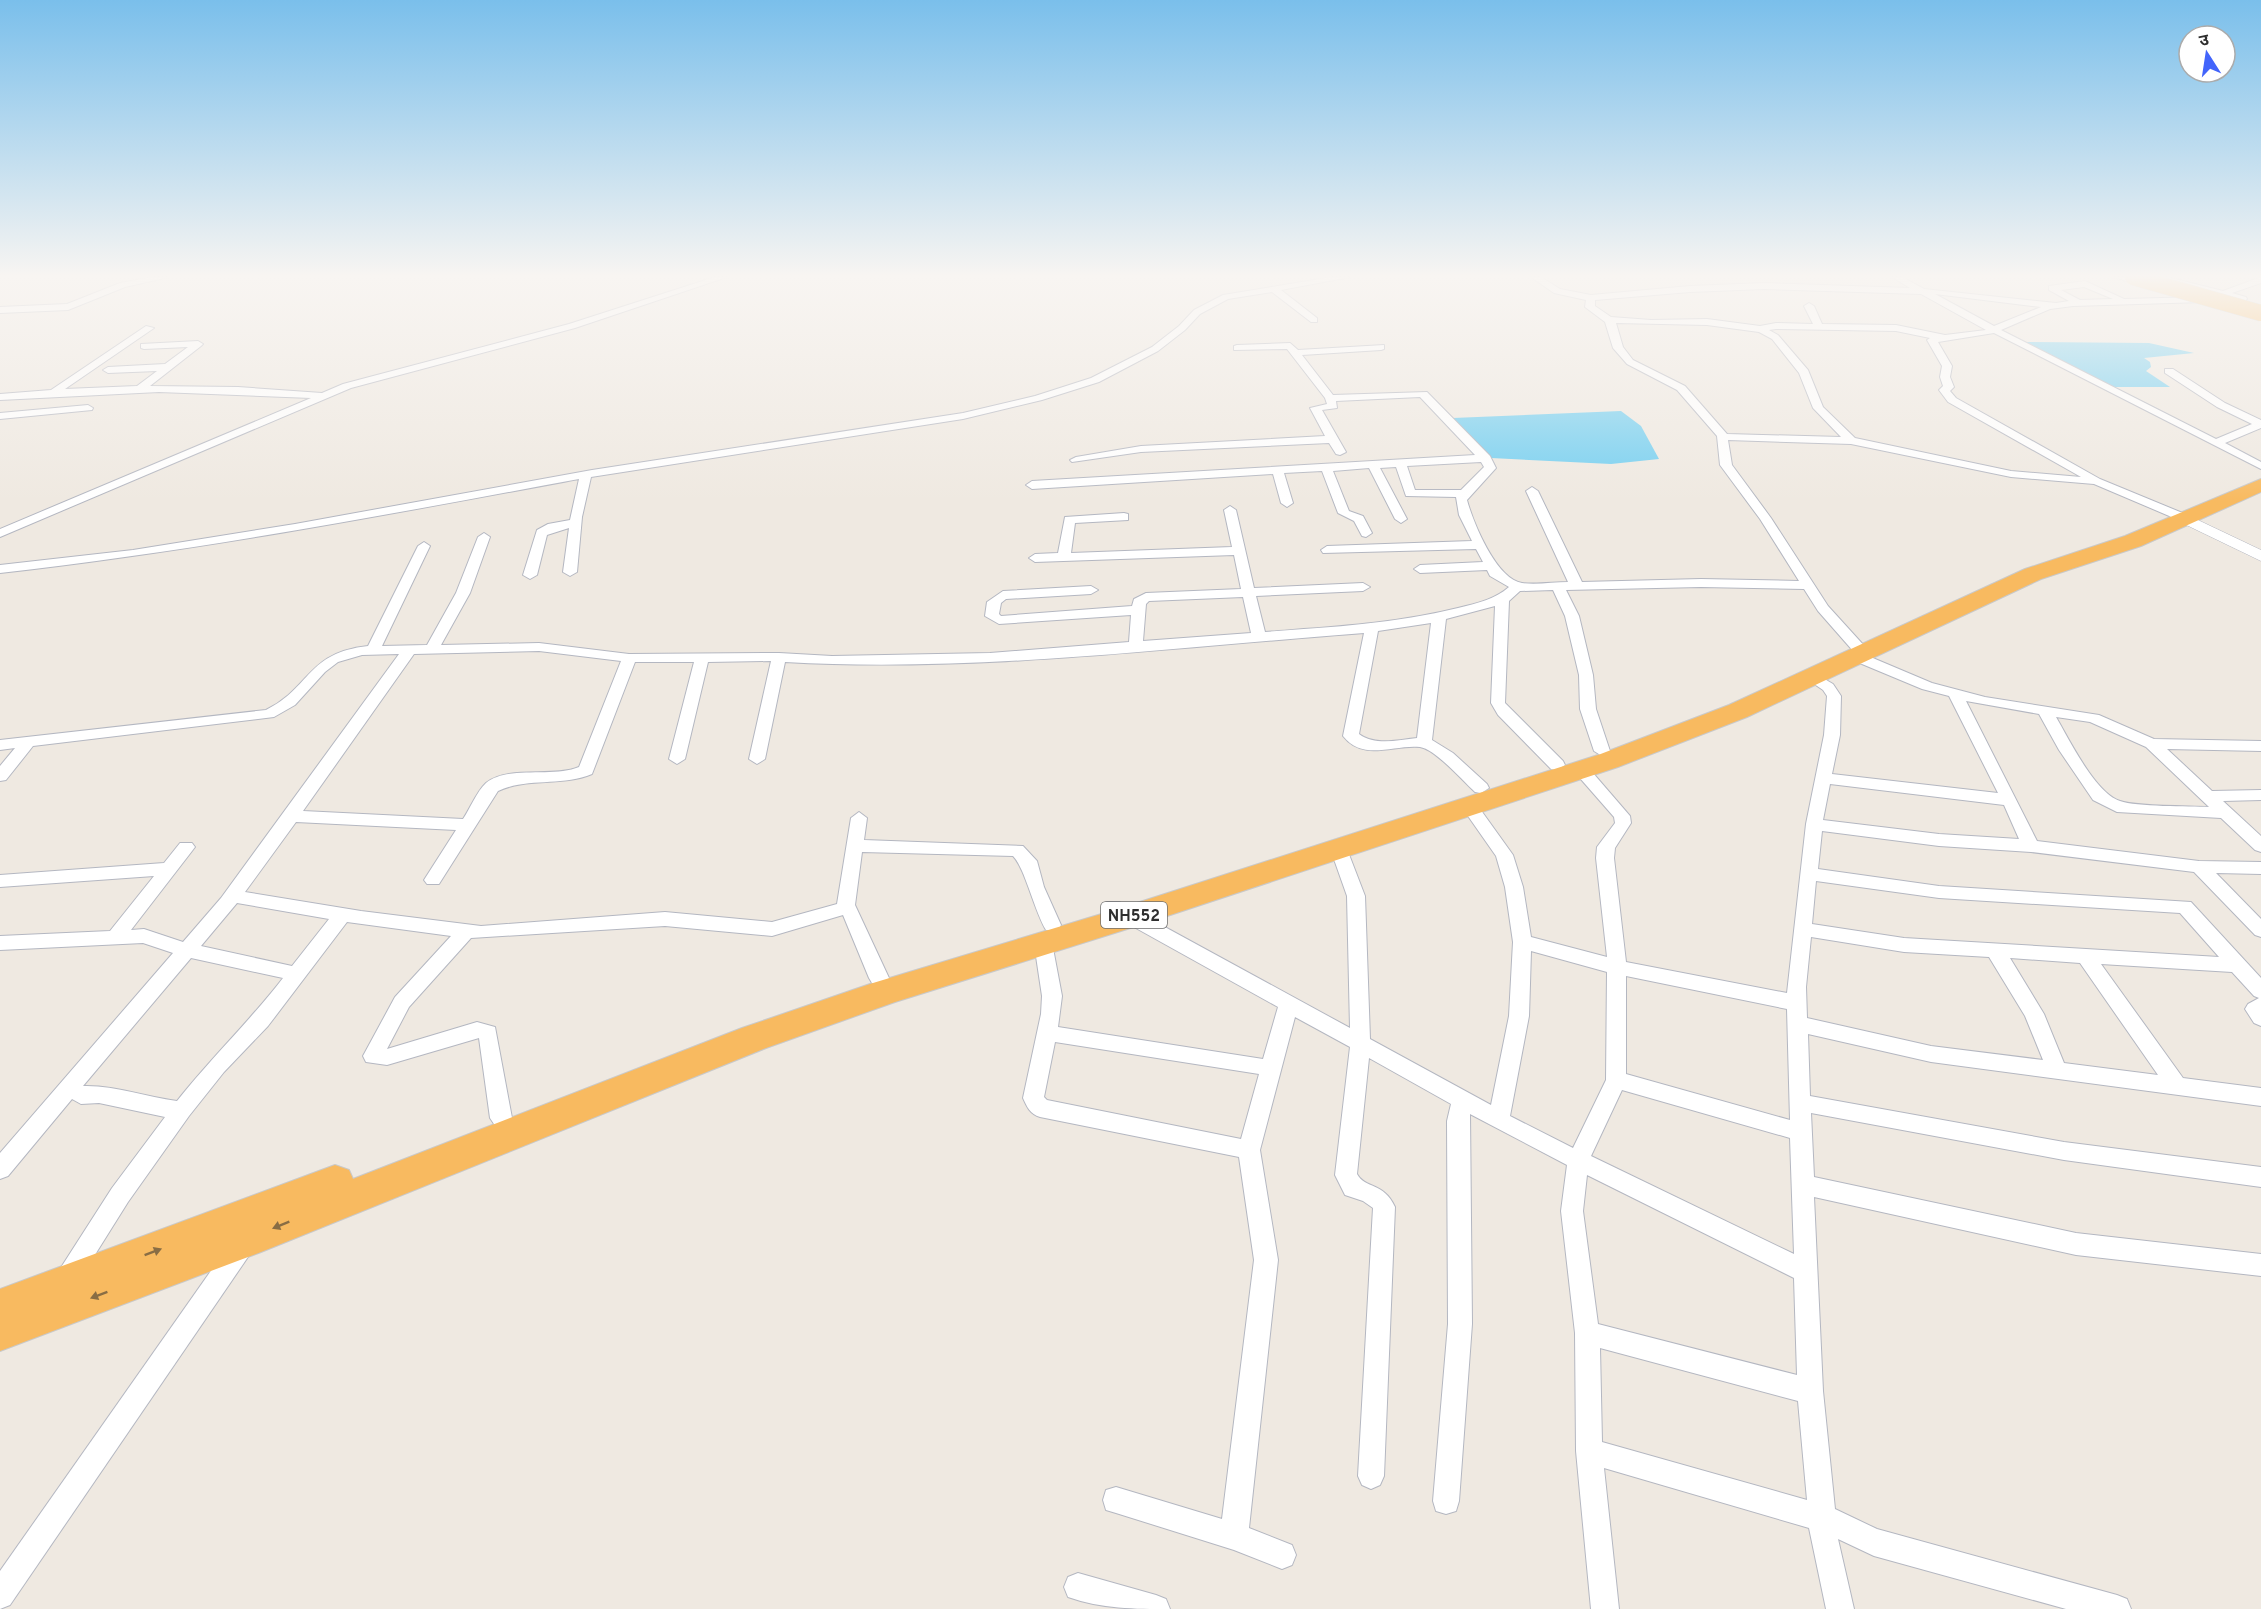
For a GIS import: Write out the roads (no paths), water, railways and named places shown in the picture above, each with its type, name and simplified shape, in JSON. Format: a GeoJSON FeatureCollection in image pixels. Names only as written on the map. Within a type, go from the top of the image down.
{"type":"FeatureCollection","features":[{"type":"Feature","properties":{"kind":"highway","name":"NH552"},"geometry":{"type":"LineString","coordinates":[[1580,762],[1858,651],[2033,574],[2133,540],[2175,515],[2261,474]]}},
{"type":"Feature","properties":{"kind":"highway","name":"NH552"},"geometry":{"type":"LineString","coordinates":[[2175,515],[2261,484]]}},
{"type":"Feature","properties":{"kind":"highway","name":"NH552"},"geometry":{"type":"LineString","coordinates":[[1121,912],[1728,715],[1858,651]]}},
{"type":"Feature","properties":{"kind":"highway","name":"NH552"},"geometry":{"type":"LineString","coordinates":[[4,1328],[62,1287],[703,1040],[879,978],[1048,934],[1339,848],[1475,797]]}},
{"type":"Feature","properties":{"kind":"highway","name":"NH552"},"geometry":{"type":"LineString","coordinates":[[4,1328],[247,1239],[754,1038],[1048,934]]}},
{"type":"Feature","properties":{"kind":"street"},"geometry":{"type":"LineString","coordinates":[[54,392],[113,352]]}},
{"type":"Feature","properties":{"kind":"street"},"geometry":{"type":"LineString","coordinates":[[132,354],[186,352]]}},
{"type":"Feature","properties":{"kind":"street"},"geometry":{"type":"LineString","coordinates":[[142,387],[188,352]]}},
{"type":"Feature","properties":{"kind":"street"},"geometry":{"type":"LineString","coordinates":[[0,533],[322,396],[372,379],[474,352]]}},
{"type":"Feature","properties":{"kind":"street"},"geometry":{"type":"LineString","coordinates":[[0,569],[133,554],[295,528],[586,474],[963,416],[1075,388],[1130,363],[1148,352]]}},
{"type":"Feature","properties":{"kind":"street"},"geometry":{"type":"LineString","coordinates":[[1296,353],[1309,352]]}},
{"type":"Feature","properties":{"kind":"street"},"geometry":{"type":"LineString","coordinates":[[1622,352],[1630,362],[1681,388],[1697,403],[1723,437],[1726,465],[1765,518],[1823,608],[1858,651],[1927,686],[1955,694],[2094,718],[2152,744],[2261,846]]}},
{"type":"Feature","properties":{"kind":"street"},"geometry":{"type":"LineString","coordinates":[[1788,352],[1804,372],[1818,408],[1851,441]]}},
{"type":"Feature","properties":{"kind":"street"},"geometry":{"type":"LineString","coordinates":[[1937,352],[1947,366],[1945,377],[1949,387],[1944,390],[1945,394],[2096,481],[2261,556]]}},
{"type":"Feature","properties":{"kind":"street"},"geometry":{"type":"LineString","coordinates":[[2030,352],[2261,466]]}},
{"type":"Feature","properties":{"kind":"street"},"geometry":{"type":"LineString","coordinates":[[1296,353],[1330,398],[1333,406],[1315,409],[1340,452]]}},
{"type":"Feature","properties":{"kind":"street"},"geometry":{"type":"LineString","coordinates":[[108,370],[169,367]]}},
{"type":"Feature","properties":{"kind":"street"},"geometry":{"type":"LineString","coordinates":[[2169,371],[2221,405],[2261,424]]}},
{"type":"Feature","properties":{"kind":"street"},"geometry":{"type":"LineString","coordinates":[[0,397],[142,387],[231,388],[322,396]]}},
{"type":"Feature","properties":{"kind":"street"},"geometry":{"type":"LineString","coordinates":[[1330,398],[1423,394],[1486,458],[1490,468],[1464,494],[1461,500],[1465,515],[1495,573],[1517,587],[1808,585]]}},
{"type":"Feature","properties":{"kind":"street"},"geometry":{"type":"LineString","coordinates":[[0,416],[88,408]]}},
{"type":"Feature","properties":{"kind":"street"},"geometry":{"type":"LineString","coordinates":[[2216,443],[2261,424]]}},
{"type":"Feature","properties":{"kind":"street"},"geometry":{"type":"LineString","coordinates":[[1723,437],[1851,441],[2011,474],[2096,481]]}},
{"type":"Feature","properties":{"kind":"street"},"geometry":{"type":"LineString","coordinates":[[1076,460],[1141,449],[1333,439]]}},
{"type":"Feature","properties":{"kind":"street"},"geometry":{"type":"LineString","coordinates":[[1032,485],[1486,458]]}},
{"type":"Feature","properties":{"kind":"street"},"geometry":{"type":"LineString","coordinates":[[1400,462],[1410,493]]}},
{"type":"Feature","properties":{"kind":"street"},"geometry":{"type":"LineString","coordinates":[[1372,464],[1401,519]]}},
{"type":"Feature","properties":{"kind":"street"},"geometry":{"type":"LineString","coordinates":[[1326,467],[1344,513],[1359,519],[1366,533]]}},
{"type":"Feature","properties":{"kind":"street"},"geometry":{"type":"LineString","coordinates":[[1278,471],[1287,503]]}},
{"type":"Feature","properties":{"kind":"street"},"geometry":{"type":"LineString","coordinates":[[570,572],[576,523],[586,474]]}},
{"type":"Feature","properties":{"kind":"street"},"geometry":{"type":"LineString","coordinates":[[1532,491],[1577,586]]}},
{"type":"Feature","properties":{"kind":"street"},"geometry":{"type":"LineString","coordinates":[[1388,493],[1464,494]]}},
{"type":"Feature","properties":{"kind":"street"},"geometry":{"type":"LineString","coordinates":[[1230,510],[1259,638]]}},
{"type":"Feature","properties":{"kind":"street"},"geometry":{"type":"LineString","coordinates":[[1064,557],[1069,520],[1124,517]]}},
{"type":"Feature","properties":{"kind":"street"},"geometry":{"type":"LineString","coordinates":[[530,575],[541,533],[552,527],[576,523]]}},
{"type":"Feature","properties":{"kind":"street"},"geometry":{"type":"LineString","coordinates":[[432,648],[463,593],[484,537]]}},
{"type":"Feature","properties":{"kind":"street"},"geometry":{"type":"LineString","coordinates":[[1327,550],[1480,545]]}},
{"type":"Feature","properties":{"kind":"street"},"geometry":{"type":"LineString","coordinates":[[373,650],[424,546]]}},
{"type":"Feature","properties":{"kind":"street"},"geometry":{"type":"LineString","coordinates":[[1035,558],[1239,550]]}},
{"type":"Feature","properties":{"kind":"street"},"geometry":{"type":"LineString","coordinates":[[1420,569],[1491,566]]}},
{"type":"Feature","properties":{"kind":"street"},"geometry":{"type":"LineString","coordinates":[[1558,586],[1572,616],[1586,675],[1588,709],[1580,762]]}},
{"type":"Feature","properties":{"kind":"street"},"geometry":{"type":"LineString","coordinates":[[1136,646],[1139,602],[1146,597],[1363,587]]}},
{"type":"Feature","properties":{"kind":"street"},"geometry":{"type":"LineString","coordinates":[[0,745],[269,714],[294,701],[328,662],[348,654],[373,650],[539,647],[629,658],[779,657],[832,660],[990,657],[1372,628],[1439,617],[1502,600],[1517,587]]}},
{"type":"Feature","properties":{"kind":"street"},"geometry":{"type":"LineString","coordinates":[[1091,590],[1003,595],[994,602],[992,616],[999,620],[1138,610]]}},
{"type":"Feature","properties":{"kind":"street"},"geometry":{"type":"LineString","coordinates":[[1502,600],[1500,708],[1580,762],[1622,816],[1623,824],[1606,847],[1605,858],[1617,967],[1616,1080],[1578,1161],[1572,1211],[1587,1333],[1589,1451],[1605,1609]]}},
{"type":"Feature","properties":{"kind":"street"},"geometry":{"type":"LineString","coordinates":[[1424,742],[1439,617]]}},
{"type":"Feature","properties":{"kind":"street"},"geometry":{"type":"LineString","coordinates":[[1372,628],[1352,736],[1362,744],[1375,746],[1424,742],[1447,757],[1475,797],[1504,855],[1514,887],[1522,942],[1519,1016],[1499,1120]]}},
{"type":"Feature","properties":{"kind":"street"},"geometry":{"type":"LineString","coordinates":[[0,1169],[233,896],[291,816],[333,752],[410,649]]}},
{"type":"Feature","properties":{"kind":"street"},"geometry":{"type":"LineString","coordinates":[[757,759],[779,657]]}},
{"type":"Feature","properties":{"kind":"street"},"geometry":{"type":"LineString","coordinates":[[433,880],[492,788],[500,783],[544,776],[570,775],[586,770],[629,658]]}},
{"type":"Feature","properties":{"kind":"street"},"geometry":{"type":"LineString","coordinates":[[677,759],[702,658]]}},
{"type":"Feature","properties":{"kind":"street"},"geometry":{"type":"LineString","coordinates":[[1811,676],[1828,687],[1834,696],[1832,735],[1814,824],[1802,929],[1798,1014],[1802,1103],[1802,1184],[1810,1391],[1830,1574],[1840,1609]]}},
{"type":"Feature","properties":{"kind":"street"},"geometry":{"type":"LineString","coordinates":[[1955,694],[2031,846]]}},
{"type":"Feature","properties":{"kind":"street"},"geometry":{"type":"LineString","coordinates":[[2045,711],[2067,750],[2099,796],[2106,802],[2117,807],[2225,813]]}},
{"type":"Feature","properties":{"kind":"street"},"geometry":{"type":"LineString","coordinates":[[0,776],[29,741]]}},
{"type":"Feature","properties":{"kind":"street"},"geometry":{"type":"LineString","coordinates":[[2152,744],[2261,746]]}},
{"type":"Feature","properties":{"kind":"street"},"geometry":{"type":"LineString","coordinates":[[1824,778],[2009,800]]}},
{"type":"Feature","properties":{"kind":"street"},"geometry":{"type":"LineString","coordinates":[[2208,796],[2261,795]]}},
{"type":"Feature","properties":{"kind":"street"},"geometry":{"type":"LineString","coordinates":[[291,816],[468,825]]}},
{"type":"Feature","properties":{"kind":"street"},"geometry":{"type":"LineString","coordinates":[[845,908],[859,818]]}},
{"type":"Feature","properties":{"kind":"street"},"geometry":{"type":"LineString","coordinates":[[1814,824],[1939,840],[2031,846],[2199,867],[2261,868]]}},
{"type":"Feature","properties":{"kind":"street"},"geometry":{"type":"LineString","coordinates":[[854,846],[1017,850],[1028,861],[1048,934],[1052,996],[1047,1033],[1033,1098],[1040,1108],[1249,1150]]}},
{"type":"Feature","properties":{"kind":"street"},"geometry":{"type":"LineString","coordinates":[[117,935],[186,847]]}},
{"type":"Feature","properties":{"kind":"street"},"geometry":{"type":"LineString","coordinates":[[1339,848],[1356,896],[1360,1045],[1346,1175],[1353,1188],[1375,1196],[1381,1200],[1384,1207],[1371,1476]]}},
{"type":"Feature","properties":{"kind":"street"},"geometry":{"type":"LineString","coordinates":[[2199,867],[2261,930]]}},
{"type":"Feature","properties":{"kind":"street"},"geometry":{"type":"LineString","coordinates":[[0,881],[167,869]]}},
{"type":"Feature","properties":{"kind":"street"},"geometry":{"type":"LineString","coordinates":[[1808,874],[1939,892],[2185,907],[2261,991]]}},
{"type":"Feature","properties":{"kind":"street"},"geometry":{"type":"LineString","coordinates":[[233,896],[342,915],[481,933],[665,919],[772,929],[845,908],[850,910],[879,978]]}},
{"type":"Feature","properties":{"kind":"street"},"geometry":{"type":"LineString","coordinates":[[1121,912],[1499,1120],[1578,1161],[1807,1272]]}},
{"type":"Feature","properties":{"kind":"street"},"geometry":{"type":"LineString","coordinates":[[62,1287],[120,1195],[183,1110],[217,1066],[261,1021],[342,915]]}},
{"type":"Feature","properties":{"kind":"street"},"geometry":{"type":"LineString","coordinates":[[1802,929],[1904,945],[2237,965]]}},
{"type":"Feature","properties":{"kind":"street"},"geometry":{"type":"LineString","coordinates":[[467,931],[402,1002],[373,1054],[376,1058],[381,1059],[477,1030],[488,1033],[501,1118]]}},
{"type":"Feature","properties":{"kind":"street"},"geometry":{"type":"LineString","coordinates":[[0,943],[117,935],[144,936],[186,950],[296,974]]}},
{"type":"Feature","properties":{"kind":"street"},"geometry":{"type":"LineString","coordinates":[[1522,942],[1798,1014],[1931,1054],[2261,1097]]}},
{"type":"Feature","properties":{"kind":"street"},"geometry":{"type":"LineString","coordinates":[[1996,952],[2034,1014],[2058,1072]]}},
{"type":"Feature","properties":{"kind":"street"},"geometry":{"type":"LineString","coordinates":[[2086,957],[2176,1085]]}},
{"type":"Feature","properties":{"kind":"street"},"geometry":{"type":"LineString","coordinates":[[1234,1536],[1266,1260],[1249,1150],[1288,1005]]}},
{"type":"Feature","properties":{"kind":"street"},"geometry":{"type":"LineString","coordinates":[[2261,1005],[2255,1009],[2261,1018]]}},
{"type":"Feature","properties":{"kind":"street"},"geometry":{"type":"LineString","coordinates":[[1047,1033],[1271,1068]]}},
{"type":"Feature","properties":{"kind":"street"},"geometry":{"type":"LineString","coordinates":[[1616,1080],[1802,1132]]}},
{"type":"Feature","properties":{"kind":"street"},"geometry":{"type":"LineString","coordinates":[[81,1095],[99,1094],[147,1106],[183,1110]]}},
{"type":"Feature","properties":{"kind":"street"},"geometry":{"type":"LineString","coordinates":[[1446,1501],[1460,1324],[1458,1121],[1462,1100]]}},
{"type":"Feature","properties":{"kind":"street"},"geometry":{"type":"LineString","coordinates":[[1802,1103],[2064,1151],[2261,1177]]}},
{"type":"Feature","properties":{"kind":"street"},"geometry":{"type":"LineString","coordinates":[[1802,1184],[2076,1244],[2261,1265]]}},
{"type":"Feature","properties":{"kind":"street"},"geometry":{"type":"LineString","coordinates":[[0,1595],[247,1239]]}},
{"type":"Feature","properties":{"kind":"street"},"geometry":{"type":"LineString","coordinates":[[1587,1333],[1810,1391]]}},
{"type":"Feature","properties":{"kind":"street"},"geometry":{"type":"LineString","coordinates":[[1589,1451],[1823,1518],[1874,1542],[2117,1609]]}},
{"type":"Feature","properties":{"kind":"street"},"geometry":{"type":"LineString","coordinates":[[1116,1500],[1234,1536],[1282,1555]]}},
{"type":"Feature","properties":{"kind":"street"},"geometry":{"type":"LineString","coordinates":[[1078,1587],[1156,1609]]}},
{"type":"Feature","properties":{"kind":"water"},"geometry":{"type":"Polygon","coordinates":[[[2045,352],[2194,353],[2144,358],[2150,362],[2151,367],[2146,371],[2170,387],[2113,387],[2045,352]]]}},
{"type":"Feature","properties":{"kind":"water"},"geometry":{"type":"Polygon","coordinates":[[[1621,411],[1641,426],[1659,459],[1611,464],[1491,458],[1453,418],[1621,411]]]}}]}
